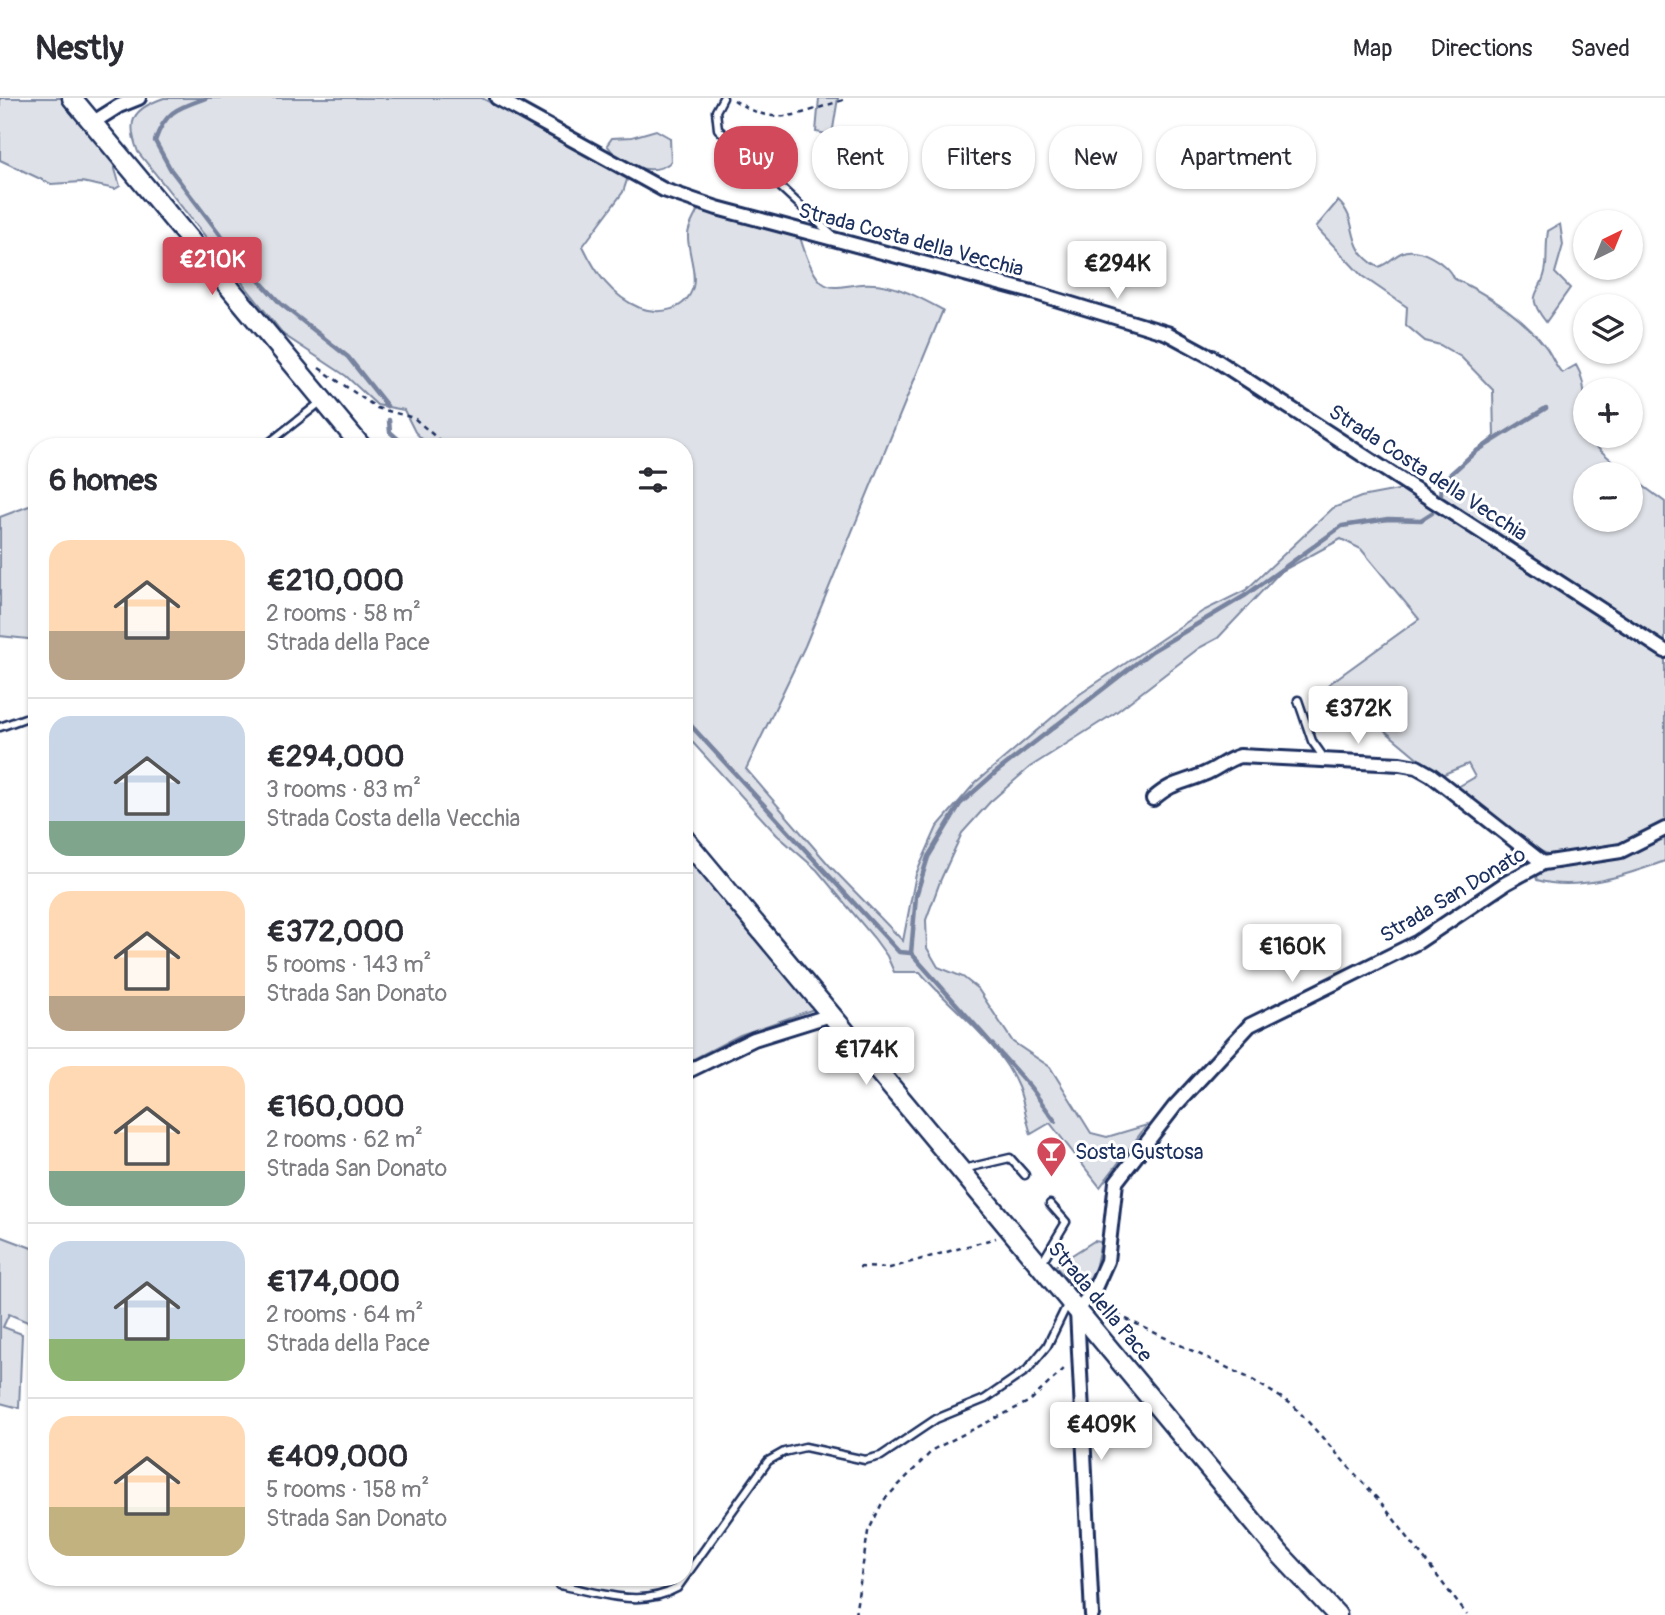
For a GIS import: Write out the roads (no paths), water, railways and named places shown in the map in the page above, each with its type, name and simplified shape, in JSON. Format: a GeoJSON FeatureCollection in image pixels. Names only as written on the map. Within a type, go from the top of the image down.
{"type":"FeatureCollection","features":[{"type":"Feature","properties":{"kind":"street"},"geometry":{"type":"LineString","coordinates":[[72,98],[354,438]]}},
{"type":"Feature","properties":{"kind":"street"},"geometry":{"type":"LineString","coordinates":[[92,123],[119,106],[139,98]]}},
{"type":"Feature","properties":{"kind":"street","name":"Strada Costa della Vecchia"},"geometry":{"type":"LineString","coordinates":[[497,98],[664,190],[717,208],[1032,292],[1167,333],[1224,365],[1665,651]]}},
{"type":"Feature","properties":{"kind":"street","name":"Strada San Donato"},"geometry":{"type":"LineString","coordinates":[[1153,799],[1172,782],[1206,774],[1225,761],[1240,756],[1417,768],[1431,775],[1543,863]]}},
{"type":"Feature","properties":{"kind":"street","name":"Strada San Donato"},"geometry":{"type":"LineString","coordinates":[[1078,1303],[1107,1261],[1116,1182],[1175,1105],[1250,1025],[1418,942],[1506,883],[1543,863],[1621,850],[1665,829]]}},
{"type":"Feature","properties":{"kind":"street","name":"Strada della Pace"},"geometry":{"type":"LineString","coordinates":[[693,849],[1040,1266],[1078,1303],[1281,1555],[1337,1615]]}},
{"type":"Feature","properties":{"kind":"street"},"geometry":{"type":"LineString","coordinates":[[693,1069],[754,1040],[831,1015]]}},
{"type":"Feature","properties":{"kind":"street"},"geometry":{"type":"LineString","coordinates":[[1078,1303],[1092,1615]]}},
{"type":"Feature","properties":{"kind":"lane"},"geometry":{"type":"LineString","coordinates":[[723,98],[716,111],[718,129],[822,223],[837,240]]}},
{"type":"Feature","properties":{"kind":"lane"},"geometry":{"type":"LineString","coordinates":[[275,438],[323,400]]}},
{"type":"Feature","properties":{"kind":"lane"},"geometry":{"type":"LineString","coordinates":[[1298,700],[1312,741],[1325,761]]}},
{"type":"Feature","properties":{"kind":"lane"},"geometry":{"type":"LineString","coordinates":[[0,727],[28,718]]}},
{"type":"Feature","properties":{"kind":"lane"},"geometry":{"type":"LineString","coordinates":[[960,1170],[1010,1158],[1025,1175]]}},
{"type":"Feature","properties":{"kind":"lane"},"geometry":{"type":"LineString","coordinates":[[1040,1266],[1066,1223],[1050,1204]]}},
{"type":"Feature","properties":{"kind":"lane"},"geometry":{"type":"LineString","coordinates":[[693,1566],[768,1461],[784,1452],[805,1447],[865,1460],[881,1456],[936,1419],[985,1399],[1027,1370],[1078,1303]]}},
{"type":"Feature","properties":{"kind":"lane"},"geometry":{"type":"LineString","coordinates":[[569,1586],[641,1600],[662,1597],[678,1586]]}},
{"type":"Feature","properties":{"kind":"waterway"},"geometry":{"type":"LineString","coordinates":[[206,98],[174,112],[159,131],[155,141],[171,170],[238,258],[281,304],[348,357],[387,406]]}},
{"type":"Feature","properties":{"kind":"waterway"},"geometry":{"type":"LineString","coordinates":[[1441,496],[1441,483],[1475,452],[1546,408]]}},
{"type":"Feature","properties":{"kind":"waterway"},"geometry":{"type":"LineString","coordinates":[[389,420],[390,432],[397,438]]}},
{"type":"Feature","properties":{"kind":"waterway"},"geometry":{"type":"LineString","coordinates":[[1055,1121],[1031,1088],[911,953],[916,896],[928,857],[960,804],[995,773],[1152,651],[1246,595],[1342,526],[1388,519],[1421,520],[1432,513]]}},
{"type":"Feature","properties":{"kind":"waterway"},"geometry":{"type":"LineString","coordinates":[[693,728],[899,952],[911,953]]}},
{"type":"Feature","properties":{"kind":"place","name":"Sosta Gustosa"},"geometry":{"type":"Point","coordinates":[1052,1179]}}]}
